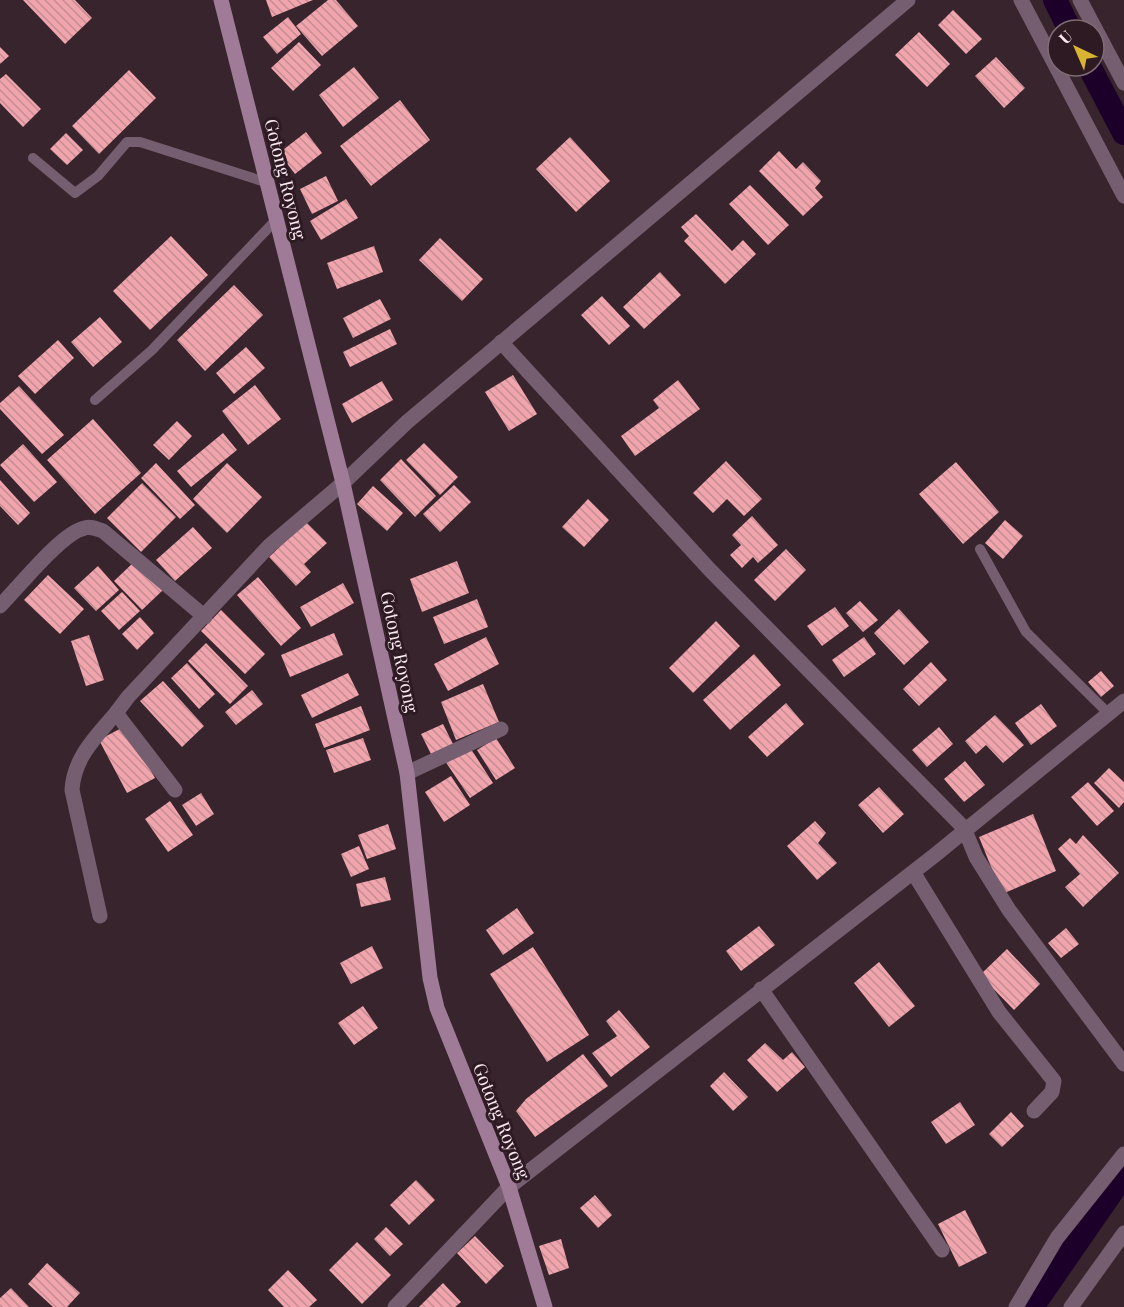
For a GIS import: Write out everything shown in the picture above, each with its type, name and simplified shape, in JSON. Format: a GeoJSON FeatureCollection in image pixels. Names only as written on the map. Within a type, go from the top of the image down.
{"type":"FeatureCollection","features":[{"type":"Feature","properties":{"kind":"street","name":"Gotong Royong"},"geometry":{"type":"LineString","coordinates":[[221,0],[265,182],[343,483],[407,773],[430,978],[437,1008],[509,1187],[545,1307]]}},
{"type":"Feature","properties":{"kind":"street"},"geometry":{"type":"LineString","coordinates":[[100,916],[72,790],[73,775],[84,751],[116,713],[269,546],[343,483],[407,422],[908,0]]}},
{"type":"Feature","properties":{"kind":"street"},"geometry":{"type":"LineString","coordinates":[[1020,0],[1124,196]]}},
{"type":"Feature","properties":{"kind":"street"},"geometry":{"type":"LineString","coordinates":[[1080,0],[1124,83]]}},
{"type":"Feature","properties":{"kind":"street"},"geometry":{"type":"LineString","coordinates":[[501,342],[710,570],[964,828],[976,857],[1009,910],[1124,1064]]}},
{"type":"Feature","properties":{"kind":"street"},"geometry":{"type":"LineString","coordinates":[[0,606],[66,536],[84,528],[94,528],[103,531],[205,616]]}},
{"type":"Feature","properties":{"kind":"street"},"geometry":{"type":"LineString","coordinates":[[395,1307],[509,1187],[913,872],[964,828],[1124,700]]}},
{"type":"Feature","properties":{"kind":"street"},"geometry":{"type":"LineString","coordinates":[[116,713],[176,790]]}},
{"type":"Feature","properties":{"kind":"street"},"geometry":{"type":"LineString","coordinates":[[407,773],[501,729]]}},
{"type":"Feature","properties":{"kind":"street"},"geometry":{"type":"LineString","coordinates":[[913,872],[999,1012],[1054,1081],[1052,1092],[1034,1111]]}},
{"type":"Feature","properties":{"kind":"street"},"geometry":{"type":"LineString","coordinates":[[762,989],[942,1250]]}},
{"type":"Feature","properties":{"kind":"street"},"geometry":{"type":"LineString","coordinates":[[1016,1307],[1058,1238],[1124,1154]]}},
{"type":"Feature","properties":{"kind":"street"},"geometry":{"type":"LineString","coordinates":[[1071,1307],[1124,1233]]}},
{"type":"Feature","properties":{"kind":"lane"},"geometry":{"type":"LineString","coordinates":[[33,158],[75,193],[98,176],[127,142],[140,142],[265,182]]}},
{"type":"Feature","properties":{"kind":"lane"},"geometry":{"type":"LineString","coordinates":[[96,400],[152,350],[275,221]]}},
{"type":"Feature","properties":{"kind":"lane"},"geometry":{"type":"LineString","coordinates":[[980,549],[1026,632],[1108,713]]}},
{"type":"Feature","properties":{"kind":"building"},"geometry":{"type":"Polygon","coordinates":[[[23,0],[75,0],[92,18],[65,44],[23,0]]]}},
{"type":"Feature","properties":{"kind":"building"},"geometry":{"type":"Polygon","coordinates":[[[266,0],[313,0],[272,17],[266,0]]]}},
{"type":"Feature","properties":{"kind":"building"},"geometry":{"type":"Polygon","coordinates":[[[328,0],[336,0],[358,26],[322,56],[296,26],[328,0]]]}},
{"type":"Feature","properties":{"kind":"building"},"geometry":{"type":"Polygon","coordinates":[[[953,10],[982,39],[966,54],[938,25],[953,10]]]}},
{"type":"Feature","properties":{"kind":"building"},"geometry":{"type":"Polygon","coordinates":[[[288,17],[301,34],[277,54],[263,37],[288,17]]]}},
{"type":"Feature","properties":{"kind":"building"},"geometry":{"type":"Polygon","coordinates":[[[919,32],[950,64],[927,87],[895,55],[919,32]]]}},
{"type":"Feature","properties":{"kind":"building"},"geometry":{"type":"Polygon","coordinates":[[[299,42],[321,65],[293,91],[271,68],[299,42]]]}},
{"type":"Feature","properties":{"kind":"building"},"geometry":{"type":"Polygon","coordinates":[[[0,47],[9,56],[0,64],[0,47]]]}},
{"type":"Feature","properties":{"kind":"building"},"geometry":{"type":"Polygon","coordinates":[[[996,57],[1025,88],[1004,108],[975,76],[996,57]]]}},
{"type":"Feature","properties":{"kind":"building"},"geometry":{"type":"Polygon","coordinates":[[[354,67],[379,98],[343,127],[319,95],[354,67]]]}},
{"type":"Feature","properties":{"kind":"building"},"geometry":{"type":"Polygon","coordinates":[[[129,70],[156,98],[99,154],[72,126],[129,70]]]}},
{"type":"Feature","properties":{"kind":"building"},"geometry":{"type":"Polygon","coordinates":[[[6,74],[41,109],[23,127],[0,103],[0,79],[6,74]]]}},
{"type":"Feature","properties":{"kind":"building"},"geometry":{"type":"Polygon","coordinates":[[[400,100],[430,140],[371,186],[340,146],[400,100]]]}},
{"type":"Feature","properties":{"kind":"building"},"geometry":{"type":"Polygon","coordinates":[[[306,132],[322,153],[295,174],[279,153],[306,132]]]}},
{"type":"Feature","properties":{"kind":"building"},"geometry":{"type":"Polygon","coordinates":[[[66,133],[83,150],[67,165],[50,149],[66,133]]]}},
{"type":"Feature","properties":{"kind":"building"},"geometry":{"type":"Polygon","coordinates":[[[570,137],[610,181],[576,212],[536,169],[570,137]]]}},
{"type":"Feature","properties":{"kind":"building"},"geometry":{"type":"Polygon","coordinates":[[[779,151],[796,169],[803,162],[821,181],[815,188],[823,197],[803,216],[759,171],[779,151]]]}},
{"type":"Feature","properties":{"kind":"building"},"geometry":{"type":"Polygon","coordinates":[[[326,176],[338,201],[312,214],[300,189],[326,176]]]}},
{"type":"Feature","properties":{"kind":"building"},"geometry":{"type":"Polygon","coordinates":[[[750,185],[789,225],[768,245],[729,204],[750,185]]]}},
{"type":"Feature","properties":{"kind":"building"},"geometry":{"type":"Polygon","coordinates":[[[346,199],[358,218],[321,240],[310,221],[346,199]]]}},
{"type":"Feature","properties":{"kind":"building"},"geometry":{"type":"Polygon","coordinates":[[[696,214],[732,251],[743,240],[756,254],[725,284],[684,241],[689,236],[681,227],[696,214]]]}},
{"type":"Feature","properties":{"kind":"building"},"geometry":{"type":"Polygon","coordinates":[[[171,236],[208,275],[150,330],[113,291],[171,236]]]}},
{"type":"Feature","properties":{"kind":"building"},"geometry":{"type":"Polygon","coordinates":[[[440,238],[483,279],[462,301],[419,260],[440,238]]]}},
{"type":"Feature","properties":{"kind":"building"},"geometry":{"type":"Polygon","coordinates":[[[374,246],[383,272],[337,289],[327,263],[374,246]]]}},
{"type":"Feature","properties":{"kind":"building"},"geometry":{"type":"Polygon","coordinates":[[[660,272],[681,295],[644,329],[623,307],[660,272]]]}},
{"type":"Feature","properties":{"kind":"building"},"geometry":{"type":"Polygon","coordinates":[[[234,285],[263,315],[205,371],[177,340],[234,285]]]}},
{"type":"Feature","properties":{"kind":"building"},"geometry":{"type":"Polygon","coordinates":[[[602,296],[630,326],[609,345],[581,315],[602,296]]]}},
{"type":"Feature","properties":{"kind":"building"},"geometry":{"type":"Polygon","coordinates":[[[380,299],[391,319],[353,338],[343,318],[380,299]]]}},
{"type":"Feature","properties":{"kind":"building"},"geometry":{"type":"Polygon","coordinates":[[[100,317],[122,342],[93,367],[71,342],[100,317]]]}},
{"type":"Feature","properties":{"kind":"building"},"geometry":{"type":"Polygon","coordinates":[[[390,329],[397,344],[350,367],[343,352],[390,329]]]}},
{"type":"Feature","properties":{"kind":"building"},"geometry":{"type":"Polygon","coordinates":[[[58,340],[74,358],[35,394],[18,376],[58,340]]]}},
{"type":"Feature","properties":{"kind":"building"},"geometry":{"type":"Polygon","coordinates":[[[246,347],[265,368],[234,394],[216,373],[246,347]]]}},
{"type":"Feature","properties":{"kind":"building"},"geometry":{"type":"Polygon","coordinates":[[[513,375],[537,414],[509,431],[485,392],[513,375]]]}},
{"type":"Feature","properties":{"kind":"building"},"geometry":{"type":"Polygon","coordinates":[[[678,380],[700,409],[635,456],[621,436],[659,408],[653,400],[678,380]]]}},
{"type":"Feature","properties":{"kind":"building"},"geometry":{"type":"Polygon","coordinates":[[[382,381],[393,400],[352,423],[342,404],[382,381]]]}},
{"type":"Feature","properties":{"kind":"building"},"geometry":{"type":"Polygon","coordinates":[[[255,385],[281,419],[248,445],[222,411],[255,385]]]}},
{"type":"Feature","properties":{"kind":"building"},"geometry":{"type":"Polygon","coordinates":[[[19,386],[64,435],[42,454],[0,409],[0,403],[19,386]]]}},
{"type":"Feature","properties":{"kind":"building"},"geometry":{"type":"Polygon","coordinates":[[[93,419],[141,473],[95,514],[47,460],[93,419]]]}},
{"type":"Feature","properties":{"kind":"building"},"geometry":{"type":"Polygon","coordinates":[[[177,421],[192,436],[169,460],[153,445],[177,421]]]}},
{"type":"Feature","properties":{"kind":"building"},"geometry":{"type":"Polygon","coordinates":[[[223,433],[237,450],[191,487],[177,471],[223,433]]]}},
{"type":"Feature","properties":{"kind":"building"},"geometry":{"type":"Polygon","coordinates":[[[424,443],[458,477],[440,495],[406,460],[424,443]]]}},
{"type":"Feature","properties":{"kind":"building"},"geometry":{"type":"Polygon","coordinates":[[[23,444],[57,482],[34,502],[0,465],[23,444]]]}},
{"type":"Feature","properties":{"kind":"building"},"geometry":{"type":"Polygon","coordinates":[[[401,459],[436,496],[415,517],[380,480],[401,459]]]}},
{"type":"Feature","properties":{"kind":"building"},"geometry":{"type":"Polygon","coordinates":[[[726,461],[762,499],[744,516],[727,499],[713,513],[693,493],[726,461]]]}},
{"type":"Feature","properties":{"kind":"building"},"geometry":{"type":"Polygon","coordinates":[[[956,462],[999,512],[963,544],[919,494],[956,462]]]}},
{"type":"Feature","properties":{"kind":"building"},"geometry":{"type":"Polygon","coordinates":[[[156,463],[195,505],[180,519],[141,478],[156,463]]]}},
{"type":"Feature","properties":{"kind":"building"},"geometry":{"type":"Polygon","coordinates":[[[227,463],[262,497],[227,533],[193,499],[227,463]]]}},
{"type":"Feature","properties":{"kind":"building"},"geometry":{"type":"Polygon","coordinates":[[[0,480],[30,513],[18,525],[0,506],[0,480]]]}},
{"type":"Feature","properties":{"kind":"building"},"geometry":{"type":"Polygon","coordinates":[[[142,483],[176,517],[141,552],[107,518],[142,483]]]}},
{"type":"Feature","properties":{"kind":"building"},"geometry":{"type":"Polygon","coordinates":[[[454,485],[471,502],[440,532],[423,514],[454,485]]]}},
{"type":"Feature","properties":{"kind":"building"},"geometry":{"type":"Polygon","coordinates":[[[373,486],[403,513],[387,531],[357,504],[373,486]]]}},
{"type":"Feature","properties":{"kind":"building"},"geometry":{"type":"Polygon","coordinates":[[[588,499],[609,520],[584,547],[562,527],[588,499]]]}},
{"type":"Feature","properties":{"kind":"building"},"geometry":{"type":"Polygon","coordinates":[[[752,516],[778,545],[758,563],[753,557],[742,568],[730,555],[741,545],[732,535],[752,516]]]}},
{"type":"Feature","properties":{"kind":"building"},"geometry":{"type":"Polygon","coordinates":[[[1005,520],[1023,536],[1003,559],[985,543],[1005,520]]]}},
{"type":"Feature","properties":{"kind":"building"},"geometry":{"type":"Polygon","coordinates":[[[306,522],[327,543],[304,564],[311,572],[296,586],[269,557],[306,522]]]}},
{"type":"Feature","properties":{"kind":"building"},"geometry":{"type":"Polygon","coordinates":[[[193,527],[212,548],[175,581],[156,560],[193,527]]]}},
{"type":"Feature","properties":{"kind":"building"},"geometry":{"type":"Polygon","coordinates":[[[786,549],[806,570],[775,601],[754,580],[786,549]]]}},
{"type":"Feature","properties":{"kind":"building"},"geometry":{"type":"Polygon","coordinates":[[[135,561],[163,590],[142,610],[114,581],[135,561]]]}},
{"type":"Feature","properties":{"kind":"building"},"geometry":{"type":"Polygon","coordinates":[[[457,561],[469,593],[422,612],[410,579],[457,561]]]}},
{"type":"Feature","properties":{"kind":"building"},"geometry":{"type":"Polygon","coordinates":[[[98,566],[119,590],[96,611],[74,588],[98,566]]]}},
{"type":"Feature","properties":{"kind":"building"},"geometry":{"type":"Polygon","coordinates":[[[48,575],[84,609],[60,634],[24,600],[48,575]]]}},
{"type":"Feature","properties":{"kind":"building"},"geometry":{"type":"Polygon","coordinates":[[[258,577],[301,628],[281,646],[237,595],[258,577]]]}},
{"type":"Feature","properties":{"kind":"building"},"geometry":{"type":"Polygon","coordinates":[[[343,583],[354,603],[311,627],[300,607],[343,583]]]}},
{"type":"Feature","properties":{"kind":"building"},"geometry":{"type":"Polygon","coordinates":[[[122,592],[140,611],[119,630],[101,611],[122,592]]]}},
{"type":"Feature","properties":{"kind":"building"},"geometry":{"type":"Polygon","coordinates":[[[477,599],[488,627],[444,644],[433,617],[477,599]]]}},
{"type":"Feature","properties":{"kind":"building"},"geometry":{"type":"Polygon","coordinates":[[[860,601],[878,620],[863,632],[846,613],[860,601]]]}},
{"type":"Feature","properties":{"kind":"building"},"geometry":{"type":"Polygon","coordinates":[[[835,607],[849,626],[822,646],[807,626],[835,607]]]}},
{"type":"Feature","properties":{"kind":"building"},"geometry":{"type":"Polygon","coordinates":[[[899,609],[929,642],[904,665],[874,633],[899,609]]]}},
{"type":"Feature","properties":{"kind":"building"},"geometry":{"type":"Polygon","coordinates":[[[221,610],[265,654],[245,674],[201,631],[221,610]]]}},
{"type":"Feature","properties":{"kind":"building"},"geometry":{"type":"Polygon","coordinates":[[[140,617],[154,633],[137,650],[122,634],[140,617]]]}},
{"type":"Feature","properties":{"kind":"building"},"geometry":{"type":"Polygon","coordinates":[[[716,621],[740,646],[693,693],[669,668],[716,621]]]}},
{"type":"Feature","properties":{"kind":"building"},"geometry":{"type":"Polygon","coordinates":[[[334,633],[343,655],[290,677],[281,655],[334,633]]]}},
{"type":"Feature","properties":{"kind":"building"},"geometry":{"type":"Polygon","coordinates":[[[89,635],[104,680],[86,686],[71,641],[89,635]]]}},
{"type":"Feature","properties":{"kind":"building"},"geometry":{"type":"Polygon","coordinates":[[[486,637],[499,664],[448,691],[434,664],[486,637]]]}},
{"type":"Feature","properties":{"kind":"building"},"geometry":{"type":"Polygon","coordinates":[[[864,637],[876,654],[844,677],[832,660],[864,637]]]}},
{"type":"Feature","properties":{"kind":"building"},"geometry":{"type":"Polygon","coordinates":[[[206,643],[248,686],[230,704],[188,661],[206,643]]]}},
{"type":"Feature","properties":{"kind":"building"},"geometry":{"type":"Polygon","coordinates":[[[754,654],[781,685],[730,730],[703,700],[754,654]]]}},
{"type":"Feature","properties":{"kind":"building"},"geometry":{"type":"Polygon","coordinates":[[[931,662],[947,680],[919,706],[903,689],[931,662]]]}},
{"type":"Feature","properties":{"kind":"building"},"geometry":{"type":"Polygon","coordinates":[[[187,663],[215,694],[199,709],[171,678],[187,663]]]}},
{"type":"Feature","properties":{"kind":"building"},"geometry":{"type":"Polygon","coordinates":[[[1101,671],[1114,686],[1101,697],[1088,682],[1101,671]]]}},
{"type":"Feature","properties":{"kind":"building"},"geometry":{"type":"Polygon","coordinates":[[[348,673],[359,695],[312,718],[301,695],[348,673]]]}},
{"type":"Feature","properties":{"kind":"building"},"geometry":{"type":"Polygon","coordinates":[[[163,681],[204,726],[182,747],[140,701],[163,681]]]}},
{"type":"Feature","properties":{"kind":"building"},"geometry":{"type":"Polygon","coordinates":[[[483,684],[499,722],[456,740],[441,702],[483,684]]]}},
{"type":"Feature","properties":{"kind":"building"},"geometry":{"type":"Polygon","coordinates":[[[252,690],[263,704],[236,725],[225,712],[252,690]]]}},
{"type":"Feature","properties":{"kind":"building"},"geometry":{"type":"Polygon","coordinates":[[[786,703],[804,724],[767,757],[748,737],[786,703]]]}},
{"type":"Feature","properties":{"kind":"building"},"geometry":{"type":"Polygon","coordinates":[[[1041,704],[1057,726],[1031,745],[1015,723],[1041,704]]]}},
{"type":"Feature","properties":{"kind":"building"},"geometry":{"type":"Polygon","coordinates":[[[361,706],[370,730],[324,748],[315,724],[361,706]]]}},
{"type":"Feature","properties":{"kind":"building"},"geometry":{"type":"Polygon","coordinates":[[[995,715],[1024,745],[1003,763],[986,745],[976,754],[965,741],[995,715]]]}},
{"type":"Feature","properties":{"kind":"building"},"geometry":{"type":"Polygon","coordinates":[[[443,724],[453,744],[431,754],[421,734],[443,724]]]}},
{"type":"Feature","properties":{"kind":"building"},"geometry":{"type":"Polygon","coordinates":[[[127,725],[155,778],[127,793],[99,740],[127,725]]]}},
{"type":"Feature","properties":{"kind":"building"},"geometry":{"type":"Polygon","coordinates":[[[939,727],[953,744],[927,767],[912,750],[939,727]]]}},
{"type":"Feature","properties":{"kind":"building"},"geometry":{"type":"Polygon","coordinates":[[[363,738],[371,760],[334,773],[326,750],[363,738]]]}},
{"type":"Feature","properties":{"kind":"building"},"geometry":{"type":"Polygon","coordinates":[[[496,738],[515,768],[496,780],[477,750],[496,738]]]}},
{"type":"Feature","properties":{"kind":"building"},"geometry":{"type":"Polygon","coordinates":[[[469,746],[493,783],[470,798],[445,761],[469,746]]]}},
{"type":"Feature","properties":{"kind":"building"},"geometry":{"type":"Polygon","coordinates":[[[965,761],[985,785],[964,802],[944,779],[965,761]]]}},
{"type":"Feature","properties":{"kind":"building"},"geometry":{"type":"Polygon","coordinates":[[[1109,768],[1124,782],[1124,802],[1119,808],[1094,783],[1109,768]]]}},
{"type":"Feature","properties":{"kind":"building"},"geometry":{"type":"Polygon","coordinates":[[[451,776],[470,805],[444,822],[425,792],[451,776]]]}},
{"type":"Feature","properties":{"kind":"building"},"geometry":{"type":"Polygon","coordinates":[[[1088,782],[1114,811],[1097,826],[1071,797],[1088,782]]]}},
{"type":"Feature","properties":{"kind":"building"},"geometry":{"type":"Polygon","coordinates":[[[879,787],[904,814],[883,833],[858,805],[879,787]]]}},
{"type":"Feature","properties":{"kind":"building"},"geometry":{"type":"Polygon","coordinates":[[[201,793],[214,814],[196,826],[182,805],[201,793]]]}},
{"type":"Feature","properties":{"kind":"building"},"geometry":{"type":"Polygon","coordinates":[[[170,801],[193,835],[168,852],[145,819],[170,801]]]}},
{"type":"Feature","properties":{"kind":"building"},"geometry":{"type":"Polygon","coordinates":[[[1033,814],[1056,871],[1002,894],[979,837],[1033,814]]]}},
{"type":"Feature","properties":{"kind":"building"},"geometry":{"type":"Polygon","coordinates":[[[815,821],[826,833],[818,843],[837,863],[817,880],[787,846],[815,821]]]}},
{"type":"Feature","properties":{"kind":"building"},"geometry":{"type":"Polygon","coordinates":[[[388,824],[396,849],[367,859],[358,835],[388,824]]]}},
{"type":"Feature","properties":{"kind":"building"},"geometry":{"type":"Polygon","coordinates":[[[1083,835],[1119,873],[1083,907],[1065,887],[1080,874],[1058,849],[1070,838],[1076,844],[1083,835]]]}},
{"type":"Feature","properties":{"kind":"building"},"geometry":{"type":"Polygon","coordinates":[[[359,846],[369,869],[351,877],[341,854],[359,846]]]}},
{"type":"Feature","properties":{"kind":"building"},"geometry":{"type":"Polygon","coordinates":[[[385,877],[391,900],[361,907],[356,884],[385,877]]]}},
{"type":"Feature","properties":{"kind":"building"},"geometry":{"type":"Polygon","coordinates":[[[517,908],[534,933],[503,955],[486,930],[517,908]]]}},
{"type":"Feature","properties":{"kind":"building"},"geometry":{"type":"Polygon","coordinates":[[[759,926],[775,945],[741,971],[726,951],[759,926]]]}},
{"type":"Feature","properties":{"kind":"building"},"geometry":{"type":"Polygon","coordinates":[[[1066,928],[1079,944],[1061,958],[1048,943],[1066,928]]]}},
{"type":"Feature","properties":{"kind":"building"},"geometry":{"type":"Polygon","coordinates":[[[372,946],[383,968],[351,984],[340,963],[372,946]]]}},
{"type":"Feature","properties":{"kind":"building"},"geometry":{"type":"Polygon","coordinates":[[[533,947],[589,1035],[547,1062],[490,974],[533,947]]]}},
{"type":"Feature","properties":{"kind":"building"},"geometry":{"type":"Polygon","coordinates":[[[1007,949],[1040,984],[1014,1010],[980,975],[1007,949]]]}},
{"type":"Feature","properties":{"kind":"building"},"geometry":{"type":"Polygon","coordinates":[[[879,962],[915,1006],[889,1027],[854,983],[879,962]]]}},
{"type":"Feature","properties":{"kind":"building"},"geometry":{"type":"Polygon","coordinates":[[[363,1006],[378,1028],[354,1045],[338,1023],[363,1006]]]}},
{"type":"Feature","properties":{"kind":"building"},"geometry":{"type":"Polygon","coordinates":[[[619,1010],[650,1047],[611,1077],[592,1053],[617,1036],[606,1021],[619,1010]]]}},
{"type":"Feature","properties":{"kind":"building"},"geometry":{"type":"Polygon","coordinates":[[[765,1043],[783,1060],[792,1052],[805,1067],[777,1092],[747,1060],[765,1043]]]}},
{"type":"Feature","properties":{"kind":"building"},"geometry":{"type":"Polygon","coordinates":[[[583,1054],[608,1086],[535,1137],[516,1111],[526,1099],[583,1054]]]}},
{"type":"Feature","properties":{"kind":"building"},"geometry":{"type":"Polygon","coordinates":[[[724,1072],[748,1097],[733,1111],[710,1086],[724,1072]]]}},
{"type":"Feature","properties":{"kind":"building"},"geometry":{"type":"Polygon","coordinates":[[[960,1102],[975,1125],[946,1144],[931,1122],[960,1102]]]}},
{"type":"Feature","properties":{"kind":"building"},"geometry":{"type":"Polygon","coordinates":[[[1011,1112],[1024,1126],[1002,1147],[989,1134],[1011,1112]]]}},
{"type":"Feature","properties":{"kind":"building"},"geometry":{"type":"Polygon","coordinates":[[[416,1180],[435,1200],[409,1225],[390,1205],[416,1180]]]}},
{"type":"Feature","properties":{"kind":"building"},"geometry":{"type":"Polygon","coordinates":[[[595,1195],[612,1215],[598,1228],[580,1208],[595,1195]]]}},
{"type":"Feature","properties":{"kind":"building"},"geometry":{"type":"Polygon","coordinates":[[[965,1210],[987,1253],[959,1267],[938,1224],[965,1210]]]}},
{"type":"Feature","properties":{"kind":"building"},"geometry":{"type":"Polygon","coordinates":[[[386,1227],[403,1244],[390,1256],[374,1239],[386,1227]]]}},
{"type":"Feature","properties":{"kind":"building"},"geometry":{"type":"Polygon","coordinates":[[[475,1236],[504,1266],[486,1284],[457,1253],[475,1236]]]}},
{"type":"Feature","properties":{"kind":"building"},"geometry":{"type":"Polygon","coordinates":[[[561,1239],[569,1268],[549,1275],[539,1246],[561,1239]]]}},
{"type":"Feature","properties":{"kind":"building"},"geometry":{"type":"Polygon","coordinates":[[[357,1242],[391,1275],[362,1304],[329,1270],[357,1242]]]}},
{"type":"Feature","properties":{"kind":"building"},"geometry":{"type":"Polygon","coordinates":[[[47,1263],[80,1293],[67,1307],[53,1307],[28,1284],[47,1263]]]}},
{"type":"Feature","properties":{"kind":"building"},"geometry":{"type":"Polygon","coordinates":[[[288,1270],[317,1300],[309,1307],[284,1307],[268,1290],[288,1270]]]}},
{"type":"Feature","properties":{"kind":"building"},"geometry":{"type":"Polygon","coordinates":[[[443,1283],[461,1302],[455,1307],[419,1307],[443,1283]]]}},
{"type":"Feature","properties":{"kind":"building"},"geometry":{"type":"Polygon","coordinates":[[[11,1288],[29,1307],[0,1307],[0,1298],[11,1288]]]}},
{"type":"Feature","properties":{"kind":"waterway"},"geometry":{"type":"LineString","coordinates":[[1055,0],[1064,18]]}},
{"type":"Feature","properties":{"kind":"waterway"},"geometry":{"type":"LineString","coordinates":[[1095,78],[1124,133]]}},
{"type":"Feature","properties":{"kind":"waterway"},"geometry":{"type":"LineString","coordinates":[[1032,1307],[1124,1174]]}}]}
